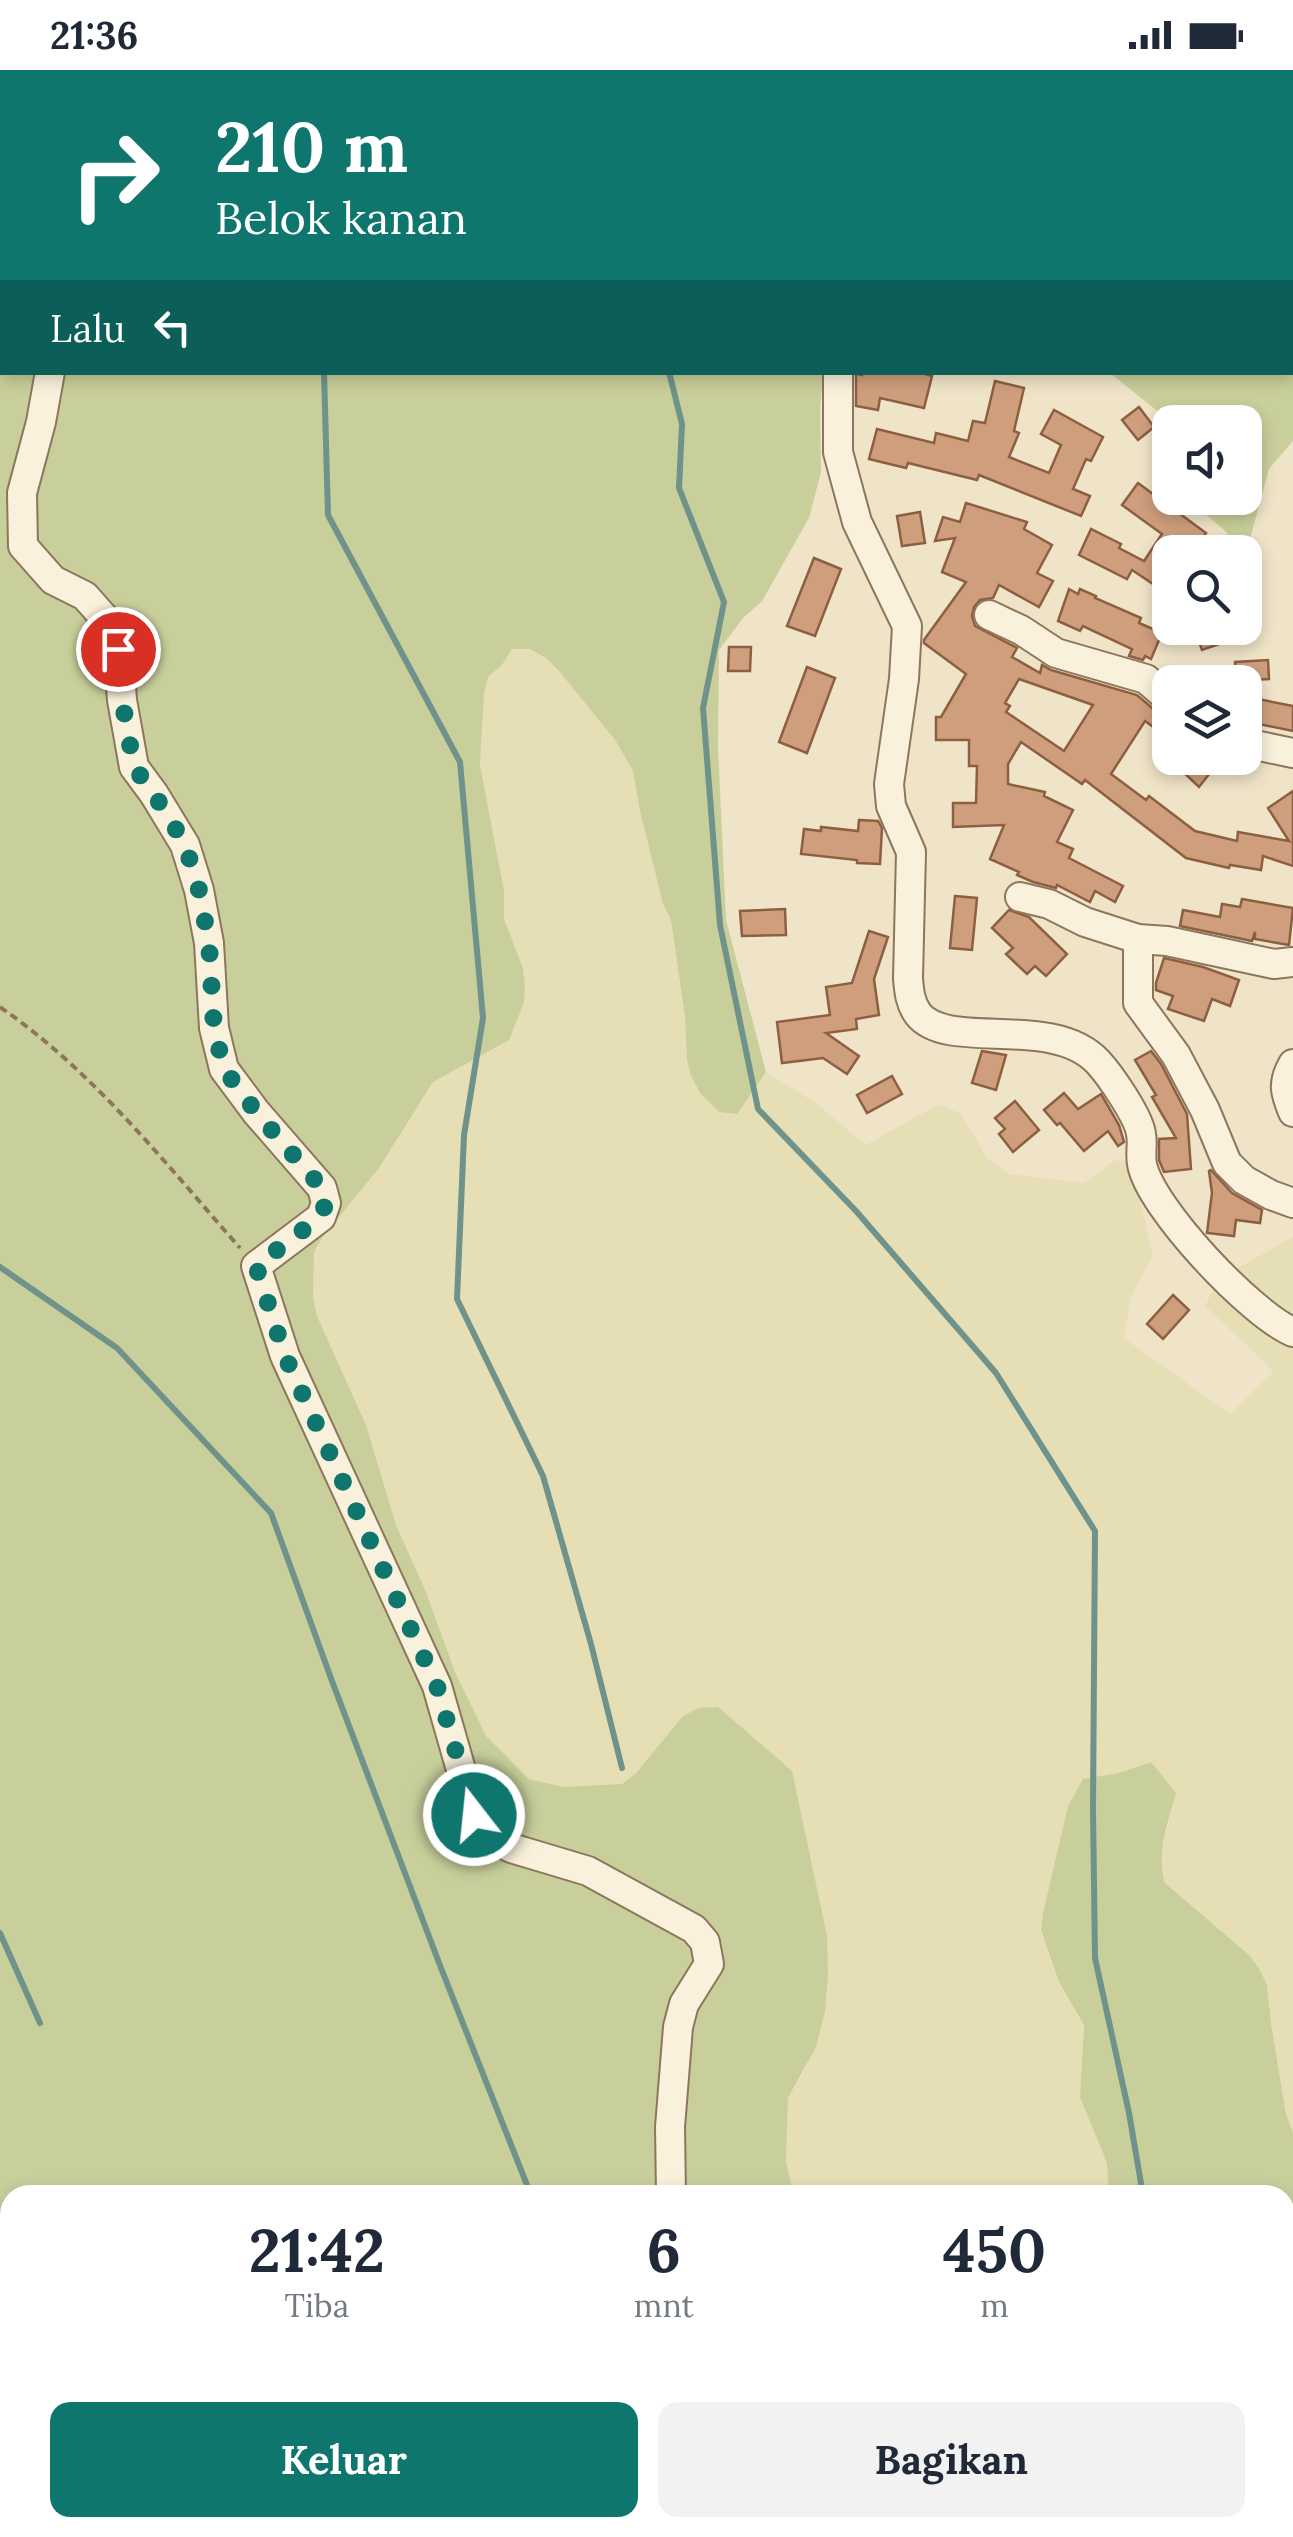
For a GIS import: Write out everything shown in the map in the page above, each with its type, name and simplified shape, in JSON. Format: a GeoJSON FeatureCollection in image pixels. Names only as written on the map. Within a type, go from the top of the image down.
{"type":"FeatureCollection","features":[{"type":"Feature","properties":{"kind":"street"},"geometry":{"type":"LineString","coordinates":[[50,375],[42,422],[22,493],[23,546],[53,580],[85,596],[108,622],[118,649],[134,767],[185,844],[199,890],[209,943],[214,1028],[224,1069],[322,1188],[326,1203],[320,1217],[256,1266],[285,1356],[437,1686],[474,1815],[486,1835],[510,1848],[588,1871],[694,1929],[705,1942],[709,1964],[684,2004],[678,2027],[670,2185]]}},
{"type":"Feature","properties":{"kind":"street"},"geometry":{"type":"LineString","coordinates":[[838,375],[838,452],[857,522],[907,626],[904,679],[889,784],[890,806],[912,852],[908,978],[912,1004],[920,1016],[941,1028],[1033,1035],[1075,1044],[1088,1052],[1110,1078],[1141,1130],[1142,1165],[1158,1201],[1212,1266],[1293,1332]]}},
{"type":"Feature","properties":{"kind":"street"},"geometry":{"type":"LineString","coordinates":[[988,615],[1021,630],[1056,654],[1146,679],[1152,684]]}},
{"type":"Feature","properties":{"kind":"street"},"geometry":{"type":"LineString","coordinates":[[1262,747],[1293,753]]}},
{"type":"Feature","properties":{"kind":"street"},"geometry":{"type":"LineString","coordinates":[[1020,897],[1138,939],[1168,941],[1274,964],[1293,962]]}},
{"type":"Feature","properties":{"kind":"street"},"geometry":{"type":"LineString","coordinates":[[1138,939],[1138,1003],[1176,1055],[1227,1163],[1244,1180],[1293,1203]]}},
{"type":"Feature","properties":{"kind":"street"},"geometry":{"type":"LineString","coordinates":[[1293,1064],[1285,1092],[1293,1112]]}},
{"type":"Feature","properties":{"kind":"path"},"geometry":{"type":"LineString","coordinates":[[0,1007],[96,1089],[256,1266]]}},
{"type":"Feature","properties":{"kind":"shaded area"},"geometry":{"type":"Polygon","coordinates":[[[512,649],[530,649],[546,658],[615,740],[633,771],[663,904],[671,920],[687,1060],[700,1093],[737,1113],[766,1072],[817,1104],[866,1145],[939,1104],[961,1114],[987,1158],[1009,1174],[1084,1183],[1115,1160],[1131,1162],[1153,1256],[1131,1296],[1124,1338],[1230,1414],[1274,1371],[1205,1306],[1212,1292],[1239,1267],[1293,1237],[1293,2133],[1286,2114],[1267,1985],[1260,1970],[1165,1883],[1162,1848],[1176,1793],[1150,1762],[1083,1780],[1068,1806],[1041,1931],[1059,1982],[1084,2025],[1080,2097],[1107,2163],[1108,2185],[792,2185],[786,2162],[788,2098],[808,2064],[683,1716],[636,1773],[622,1784],[563,1787],[529,1779],[486,1737],[455,1672],[396,1525],[366,1425],[317,1316],[313,1298],[314,1253],[379,1168],[433,1082],[509,1040],[525,985],[523,968],[504,919],[504,891],[480,765],[484,694],[488,677],[512,649]]]}},
{"type":"Feature","properties":{"kind":"green space"},"geometry":{"type":"Polygon","coordinates":[[[0,375],[823,375],[821,472],[809,518],[762,601],[743,618],[719,650],[718,747],[726,920],[766,1072],[737,1114],[719,1112],[700,1093],[687,1060],[671,920],[663,904],[633,771],[615,740],[559,671],[530,649],[512,649],[488,677],[480,765],[504,891],[504,919],[523,968],[524,1002],[509,1040],[433,1082],[379,1168],[314,1252],[313,1298],[317,1316],[366,1425],[396,1525],[455,1672],[486,1736],[529,1779],[563,1787],[622,1784],[636,1773],[683,1716],[699,1708],[718,1707],[792,1771],[827,1936],[828,1976],[816,2047],[788,2098],[786,2162],[792,2185],[0,2185],[0,375]]]}},
{"type":"Feature","properties":{"kind":"green space"},"geometry":{"type":"Polygon","coordinates":[[[1112,375],[1293,375],[1293,441],[1269,469],[1262,495],[1262,405],[1152,407],[1112,375]]]}},
{"type":"Feature","properties":{"kind":"green space"},"geometry":{"type":"Polygon","coordinates":[[[1206,515],[1257,515],[1251,535],[1229,535],[1206,515]]]}},
{"type":"Feature","properties":{"kind":"green space"},"geometry":{"type":"Polygon","coordinates":[[[1151,1762],[1176,1793],[1162,1849],[1165,1883],[1249,1955],[1267,1985],[1286,2114],[1293,2133],[1293,2185],[1108,2185],[1107,2163],[1080,2097],[1084,2025],[1059,1982],[1041,1930],[1068,1806],[1083,1779],[1151,1762]]]}},
{"type":"Feature","properties":{"kind":"building"},"geometry":{"type":"Polygon","coordinates":[[[856,375],[932,376],[924,408],[880,398],[878,410],[856,406],[856,375]]]}},
{"type":"Feature","properties":{"kind":"building"},"geometry":{"type":"Polygon","coordinates":[[[995,381],[1024,388],[1014,431],[1019,433],[1009,457],[1049,473],[1061,445],[1041,434],[1054,410],[1103,437],[1091,461],[1086,459],[1073,489],[1090,496],[1081,516],[979,475],[977,480],[908,463],[906,468],[869,459],[877,429],[934,443],[936,433],[968,441],[973,421],[985,423],[995,381]]]}},
{"type":"Feature","properties":{"kind":"building"},"geometry":{"type":"Polygon","coordinates":[[[1139,407],[1152,429],[1138,440],[1122,420],[1139,407]]]}},
{"type":"Feature","properties":{"kind":"building"},"geometry":{"type":"Polygon","coordinates":[[[1138,483],[1152,493],[1152,515],[1182,515],[1206,533],[1161,535],[1122,505],[1138,483]]]}},
{"type":"Feature","properties":{"kind":"building"},"geometry":{"type":"Polygon","coordinates":[[[966,503],[1027,522],[1024,529],[1052,545],[1037,573],[1053,581],[1039,607],[999,585],[993,598],[980,600],[972,616],[975,626],[1017,648],[1012,657],[1040,673],[1042,665],[1137,695],[1152,708],[1152,726],[1145,721],[1111,774],[1146,800],[1149,796],[1195,831],[1237,841],[1238,832],[1289,841],[1268,808],[1293,791],[1293,866],[1263,856],[1261,870],[1230,865],[1229,868],[1186,858],[1085,780],[1082,784],[1021,742],[1008,764],[1008,784],[1045,792],[1044,796],[1073,810],[1057,842],[1073,849],[1069,858],[1123,886],[1115,902],[1095,891],[1090,902],[1057,885],[1056,888],[1033,882],[990,859],[1004,825],[953,827],[953,803],[976,803],[977,766],[969,766],[969,740],[936,740],[936,717],[941,717],[966,674],[924,643],[966,582],[942,572],[955,538],[935,541],[943,517],[960,522],[966,503]],[[1019,679],[1005,703],[1010,706],[1006,712],[1064,751],[1093,705],[1019,679]]]}},
{"type":"Feature","properties":{"kind":"building"},"geometry":{"type":"Polygon","coordinates":[[[920,512],[925,543],[902,546],[897,516],[920,512]]]}},
{"type":"Feature","properties":{"kind":"building"},"geometry":{"type":"Polygon","coordinates":[[[1091,529],[1144,561],[1152,549],[1152,583],[1132,570],[1127,579],[1079,555],[1091,529]]]}},
{"type":"Feature","properties":{"kind":"building"},"geometry":{"type":"Polygon","coordinates":[[[814,558],[841,569],[815,636],[787,626],[814,558]]]}},
{"type":"Feature","properties":{"kind":"building"},"geometry":{"type":"Polygon","coordinates":[[[1069,589],[1078,594],[1080,589],[1141,618],[1139,623],[1152,629],[1152,645],[1157,645],[1151,659],[1145,656],[1143,660],[1129,656],[1132,649],[1083,626],[1080,631],[1058,621],[1069,589]]]}},
{"type":"Feature","properties":{"kind":"building"},"geometry":{"type":"Polygon","coordinates":[[[729,647],[751,647],[750,671],[728,671],[729,647]]]}},
{"type":"Feature","properties":{"kind":"building"},"geometry":{"type":"Polygon","coordinates":[[[1268,660],[1269,679],[1262,679],[1262,665],[1235,662],[1268,660]]]}},
{"type":"Feature","properties":{"kind":"building"},"geometry":{"type":"Polygon","coordinates":[[[807,667],[835,678],[807,753],[779,742],[807,667]]]}},
{"type":"Feature","properties":{"kind":"building"},"geometry":{"type":"Polygon","coordinates":[[[1262,700],[1293,706],[1293,731],[1262,725],[1262,700]]]}},
{"type":"Feature","properties":{"kind":"building"},"geometry":{"type":"Polygon","coordinates":[[[1186,775],[1208,775],[1199,787],[1186,775]]]}},
{"type":"Feature","properties":{"kind":"building"},"geometry":{"type":"Polygon","coordinates":[[[859,820],[878,821],[882,828],[880,864],[801,854],[804,829],[858,831],[859,820]]]}},
{"type":"Feature","properties":{"kind":"building"},"geometry":{"type":"Polygon","coordinates":[[[955,896],[977,898],[972,950],[950,948],[955,896]]]}},
{"type":"Feature","properties":{"kind":"building"},"geometry":{"type":"Polygon","coordinates":[[[1242,899],[1293,908],[1289,945],[1255,939],[1255,932],[1252,941],[1180,926],[1183,910],[1220,917],[1222,904],[1240,907],[1242,899]]]}},
{"type":"Feature","properties":{"kind":"building"},"geometry":{"type":"Polygon","coordinates":[[[785,909],[786,935],[742,936],[740,911],[785,909]]]}},
{"type":"Feature","properties":{"kind":"building"},"geometry":{"type":"Polygon","coordinates":[[[1009,910],[1029,917],[1067,954],[1046,976],[1035,966],[1027,974],[1006,954],[1013,948],[992,928],[1009,910]]]}},
{"type":"Feature","properties":{"kind":"building"},"geometry":{"type":"Polygon","coordinates":[[[869,931],[888,937],[874,979],[879,1015],[856,1019],[857,1029],[826,1033],[859,1056],[847,1074],[823,1058],[782,1063],[777,1022],[830,1015],[826,987],[852,983],[869,931]]]}},
{"type":"Feature","properties":{"kind":"building"},"geometry":{"type":"Polygon","coordinates":[[[1164,958],[1239,980],[1230,1006],[1212,999],[1204,1021],[1168,1009],[1173,996],[1156,990],[1164,958]]]}},
{"type":"Feature","properties":{"kind":"building"},"geometry":{"type":"Polygon","coordinates":[[[982,1051],[1006,1055],[996,1090],[972,1083],[982,1051]]]}},
{"type":"Feature","properties":{"kind":"building"},"geometry":{"type":"Polygon","coordinates":[[[1151,1051],[1187,1114],[1191,1169],[1164,1172],[1159,1160],[1159,1139],[1176,1138],[1135,1060],[1151,1051]]]}},
{"type":"Feature","properties":{"kind":"building"},"geometry":{"type":"Polygon","coordinates":[[[892,1076],[902,1094],[867,1113],[857,1095],[892,1076]]]}},
{"type":"Feature","properties":{"kind":"building"},"geometry":{"type":"Polygon","coordinates":[[[1064,1093],[1078,1109],[1101,1094],[1124,1142],[1118,1146],[1108,1131],[1084,1151],[1044,1110],[1064,1093]]]}},
{"type":"Feature","properties":{"kind":"building"},"geometry":{"type":"Polygon","coordinates":[[[1015,1101],[1039,1130],[1013,1152],[999,1134],[1005,1129],[995,1118],[1015,1101]]]}},
{"type":"Feature","properties":{"kind":"building"},"geometry":{"type":"Polygon","coordinates":[[[1211,1170],[1232,1193],[1262,1210],[1260,1223],[1236,1220],[1234,1236],[1207,1233],[1211,1170]]]}},
{"type":"Feature","properties":{"kind":"building"},"geometry":{"type":"Polygon","coordinates":[[[1173,1295],[1189,1310],[1163,1339],[1147,1324],[1173,1295]]]}},
{"type":"Feature","properties":{"kind":"waterway"},"geometry":{"type":"LineString","coordinates":[[324,375],[328,515],[460,762],[483,1018],[464,1135],[457,1299],[543,1476],[622,1768]]}},
{"type":"Feature","properties":{"kind":"waterway"},"geometry":{"type":"LineString","coordinates":[[670,375],[682,424],[679,488],[724,602],[703,708],[720,925],[758,1109],[856,1211],[996,1373],[1095,1531],[1095,1958],[1141,2185]]}},
{"type":"Feature","properties":{"kind":"waterway"},"geometry":{"type":"LineString","coordinates":[[0,1267],[117,1348],[271,1513],[441,1968],[527,2185]]}},
{"type":"Feature","properties":{"kind":"waterway"},"geometry":{"type":"LineString","coordinates":[[0,1933],[40,2023]]}},
{"type":"Feature","properties":{"kind":"route"},"geometry":{"type":"LineString","coordinates":[[118,649],[134,767],[185,844],[199,890],[209,943],[214,1028],[224,1069],[322,1188],[326,1203],[320,1217],[256,1266],[285,1356],[437,1686],[474,1815]]}}]}
